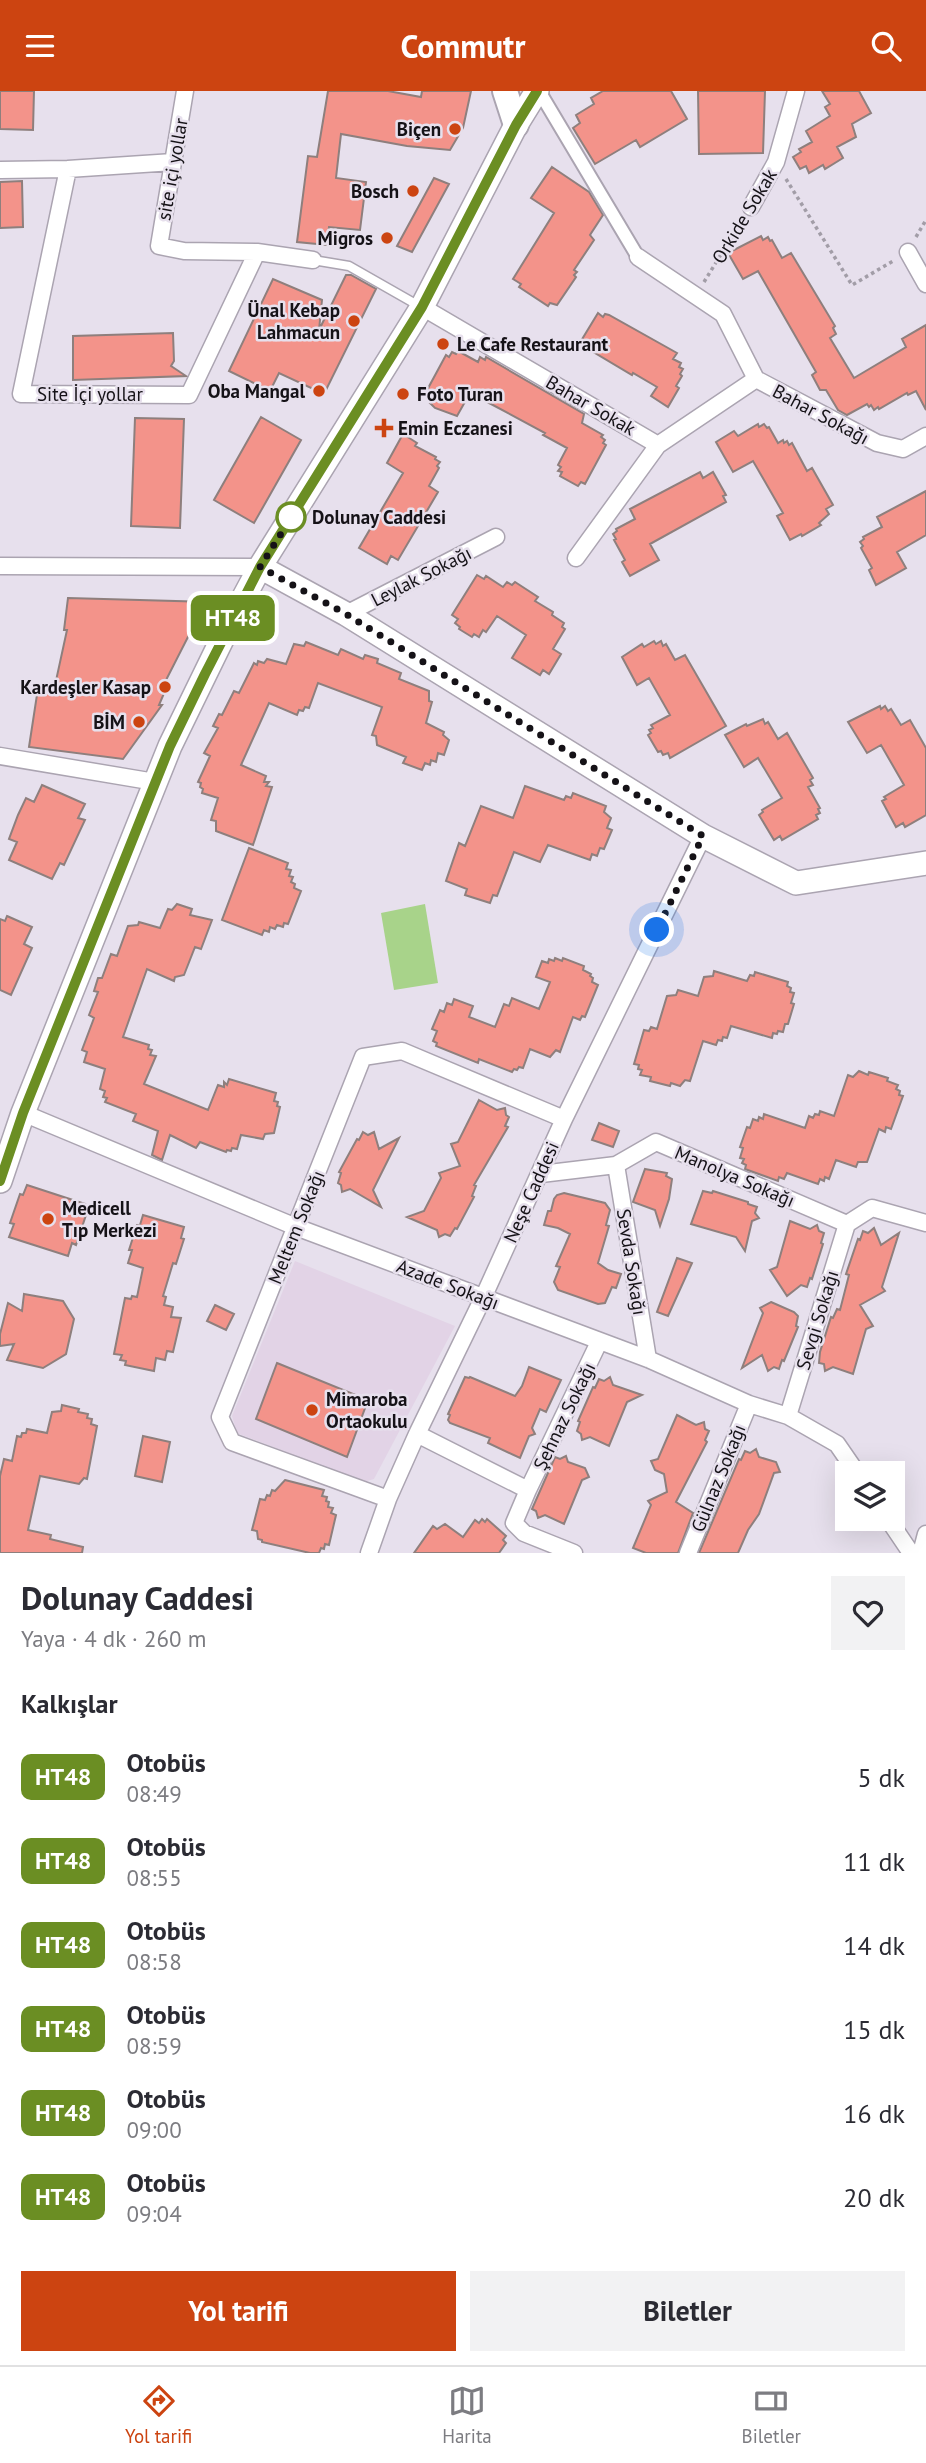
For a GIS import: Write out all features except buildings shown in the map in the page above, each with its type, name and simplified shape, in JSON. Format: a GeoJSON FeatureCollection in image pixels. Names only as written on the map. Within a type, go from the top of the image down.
{"type":"FeatureCollection","features":[{"type":"Feature","properties":{"kind":"main road"},"geometry":{"type":"LineString","coordinates":[[505,91],[516,125]]}},
{"type":"Feature","properties":{"kind":"main road"},"geometry":{"type":"LineString","coordinates":[[516,125],[528,91]]}},
{"type":"Feature","properties":{"kind":"main road"},"geometry":{"type":"LineString","coordinates":[[1,1170],[176,734],[260,567],[422,307],[516,125],[538,91]]}},
{"type":"Feature","properties":{"kind":"main road"},"geometry":{"type":"LineString","coordinates":[[260,567],[346,614],[703,836],[796,883],[926,863]]}},
{"type":"Feature","properties":{"kind":"street","name":"site içi yollar"},"geometry":{"type":"LineString","coordinates":[[185,91],[159,246],[184,251],[251,252]]}},
{"type":"Feature","properties":{"kind":"street"},"geometry":{"type":"LineString","coordinates":[[538,91],[638,257],[723,314],[756,379]]}},
{"type":"Feature","properties":{"kind":"street","name":"Orkide Sokak"},"geometry":{"type":"LineString","coordinates":[[751,207],[776,162],[796,91]]}},
{"type":"Feature","properties":{"kind":"street"},"geometry":{"type":"LineString","coordinates":[[0,170],[68,169],[173,162]]}},
{"type":"Feature","properties":{"kind":"street","name":"Site İçi yollar"},"geometry":{"type":"LineString","coordinates":[[68,169],[20,394],[189,394],[251,252]]}},
{"type":"Feature","properties":{"kind":"street"},"geometry":{"type":"LineString","coordinates":[[251,252],[313,260]]}},
{"type":"Feature","properties":{"kind":"street"},"geometry":{"type":"LineString","coordinates":[[908,252],[926,284]]}},
{"type":"Feature","properties":{"kind":"street","name":"Bahar Sokak"},"geometry":{"type":"LineString","coordinates":[[422,307],[658,445],[756,379]]}},
{"type":"Feature","properties":{"kind":"street","name":"Bahar Sokağı"},"geometry":{"type":"LineString","coordinates":[[756,379],[877,443],[903,449],[926,436]]}},
{"type":"Feature","properties":{"kind":"street"},"geometry":{"type":"LineString","coordinates":[[576,558],[658,445]]}},
{"type":"Feature","properties":{"kind":"street","name":"Leylak Sokağı"},"geometry":{"type":"LineString","coordinates":[[346,614],[496,537]]}},
{"type":"Feature","properties":{"kind":"street"},"geometry":{"type":"LineString","coordinates":[[0,566],[260,567]]}},
{"type":"Feature","properties":{"kind":"street"},"geometry":{"type":"LineString","coordinates":[[0,756],[155,782]]}},
{"type":"Feature","properties":{"kind":"street","name":"Neşe Caddesi"},"geometry":{"type":"LineString","coordinates":[[369,1553],[388,1499],[417,1434],[541,1174],[564,1119],[703,836]]}},
{"type":"Feature","properties":{"kind":"street","name":"Meltem Sokağı"},"geometry":{"type":"LineString","coordinates":[[388,1499],[232,1442],[220,1417],[363,1057],[402,1051],[564,1119]]}},
{"type":"Feature","properties":{"kind":"street","name":"Azade Sokağı"},"geometry":{"type":"LineString","coordinates":[[23,1113],[296,1227],[648,1359],[748,1403],[788,1416],[837,1444],[849,1461]]}},
{"type":"Feature","properties":{"kind":"street","name":"Manolya Sokağı"},"geometry":{"type":"LineString","coordinates":[[541,1174],[616,1165],[656,1142],[847,1224]]}},
{"type":"Feature","properties":{"kind":"street","name":"Sevda Sokağı"},"geometry":{"type":"LineString","coordinates":[[616,1165],[648,1359]]}},
{"type":"Feature","properties":{"kind":"street"},"geometry":{"type":"LineString","coordinates":[[847,1224],[872,1207],[926,1223]]}},
{"type":"Feature","properties":{"kind":"street","name":"Sevgi Sokağı"},"geometry":{"type":"LineString","coordinates":[[788,1416],[847,1224]]}},
{"type":"Feature","properties":{"kind":"street","name":"Şehnaz Sokağı"},"geometry":{"type":"LineString","coordinates":[[574,1553],[524,1533],[514,1523],[527,1490],[600,1342]]}},
{"type":"Feature","properties":{"kind":"street","name":"Gülnaz Sokağı"},"geometry":{"type":"LineString","coordinates":[[688,1553],[748,1403]]}},
{"type":"Feature","properties":{"kind":"street"},"geometry":{"type":"LineString","coordinates":[[417,1434],[527,1490]]}},
{"type":"Feature","properties":{"kind":"street"},"geometry":{"type":"LineString","coordinates":[[896,1531],[911,1553]]}},
{"type":"Feature","properties":{"kind":"street"},"geometry":{"type":"LineString","coordinates":[[921,1553],[926,1534]]}},
{"type":"Feature","properties":{"kind":"lane"},"geometry":{"type":"LineString","coordinates":[[313,260],[349,266],[422,307]]}},
{"type":"Feature","properties":{"kind":"path"},"geometry":{"type":"LineString","coordinates":[[776,162],[852,285],[908,252]]}},
{"type":"Feature","properties":{"kind":"path","name":"Orkide Sokak"},"geometry":{"type":"LineString","coordinates":[[695,296],[751,207]]}},
{"type":"Feature","properties":{"kind":"shaded area"},"geometry":{"type":"Polygon","coordinates":[[[295,1261],[455,1326],[374,1479],[363,1482],[237,1433],[232,1416],[295,1261]]]}},
{"type":"Feature","properties":{"kind":"green space"},"geometry":{"type":"Polygon","coordinates":[[[425,904],[438,983],[394,990],[381,913],[425,904]]]}},
{"type":"Feature","properties":{"kind":"bus line","name":"HT48"},"geometry":{"type":"LineString","coordinates":[[0,1181],[23,1113],[170,746],[228,627],[260,567],[422,307],[516,125],[537,91]]}},
{"type":"Feature","properties":{"kind":"place","name":"Biçen"},"geometry":{"type":"Point","coordinates":[455,129]}},
{"type":"Feature","properties":{"kind":"place","name":"Bosch"},"geometry":{"type":"Point","coordinates":[413,191]}},
{"type":"Feature","properties":{"kind":"place","name":"Migros"},"geometry":{"type":"Point","coordinates":[387,238]}},
{"type":"Feature","properties":{"kind":"place","name":"Ünal Kebap Lahmacun"},"geometry":{"type":"Point","coordinates":[354,321]}},
{"type":"Feature","properties":{"kind":"place","name":"Le Cafe Restaurant"},"geometry":{"type":"Point","coordinates":[443,344]}},
{"type":"Feature","properties":{"kind":"place","name":"Oba Mangal"},"geometry":{"type":"Point","coordinates":[319,391]}},
{"type":"Feature","properties":{"kind":"place","name":"Foto Turan"},"geometry":{"type":"Point","coordinates":[403,394]}},
{"type":"Feature","properties":{"kind":"place","name":"Emin Eczanesi"},"geometry":{"type":"Point","coordinates":[384,428]}},
{"type":"Feature","properties":{"kind":"place","name":"Dolunay Caddesi"},"geometry":{"type":"Point","coordinates":[291,517]}},
{"type":"Feature","properties":{"kind":"place","name":"Kardeşler Kasap"},"geometry":{"type":"Point","coordinates":[165,687]}},
{"type":"Feature","properties":{"kind":"place","name":"BİM"},"geometry":{"type":"Point","coordinates":[139,722]}},
{"type":"Feature","properties":{"kind":"place","name":"Medicell Tıp Merkezi"},"geometry":{"type":"Point","coordinates":[48,1219]}},
{"type":"Feature","properties":{"kind":"place","name":"Mimaroba Ortaokulu"},"geometry":{"type":"Point","coordinates":[312,1410]}},
{"type":"Feature","properties":{"kind":"route"},"geometry":{"type":"LineString","coordinates":[[291,517],[296,510],[260,567],[346,614],[703,836],[657,930]]}}]}
